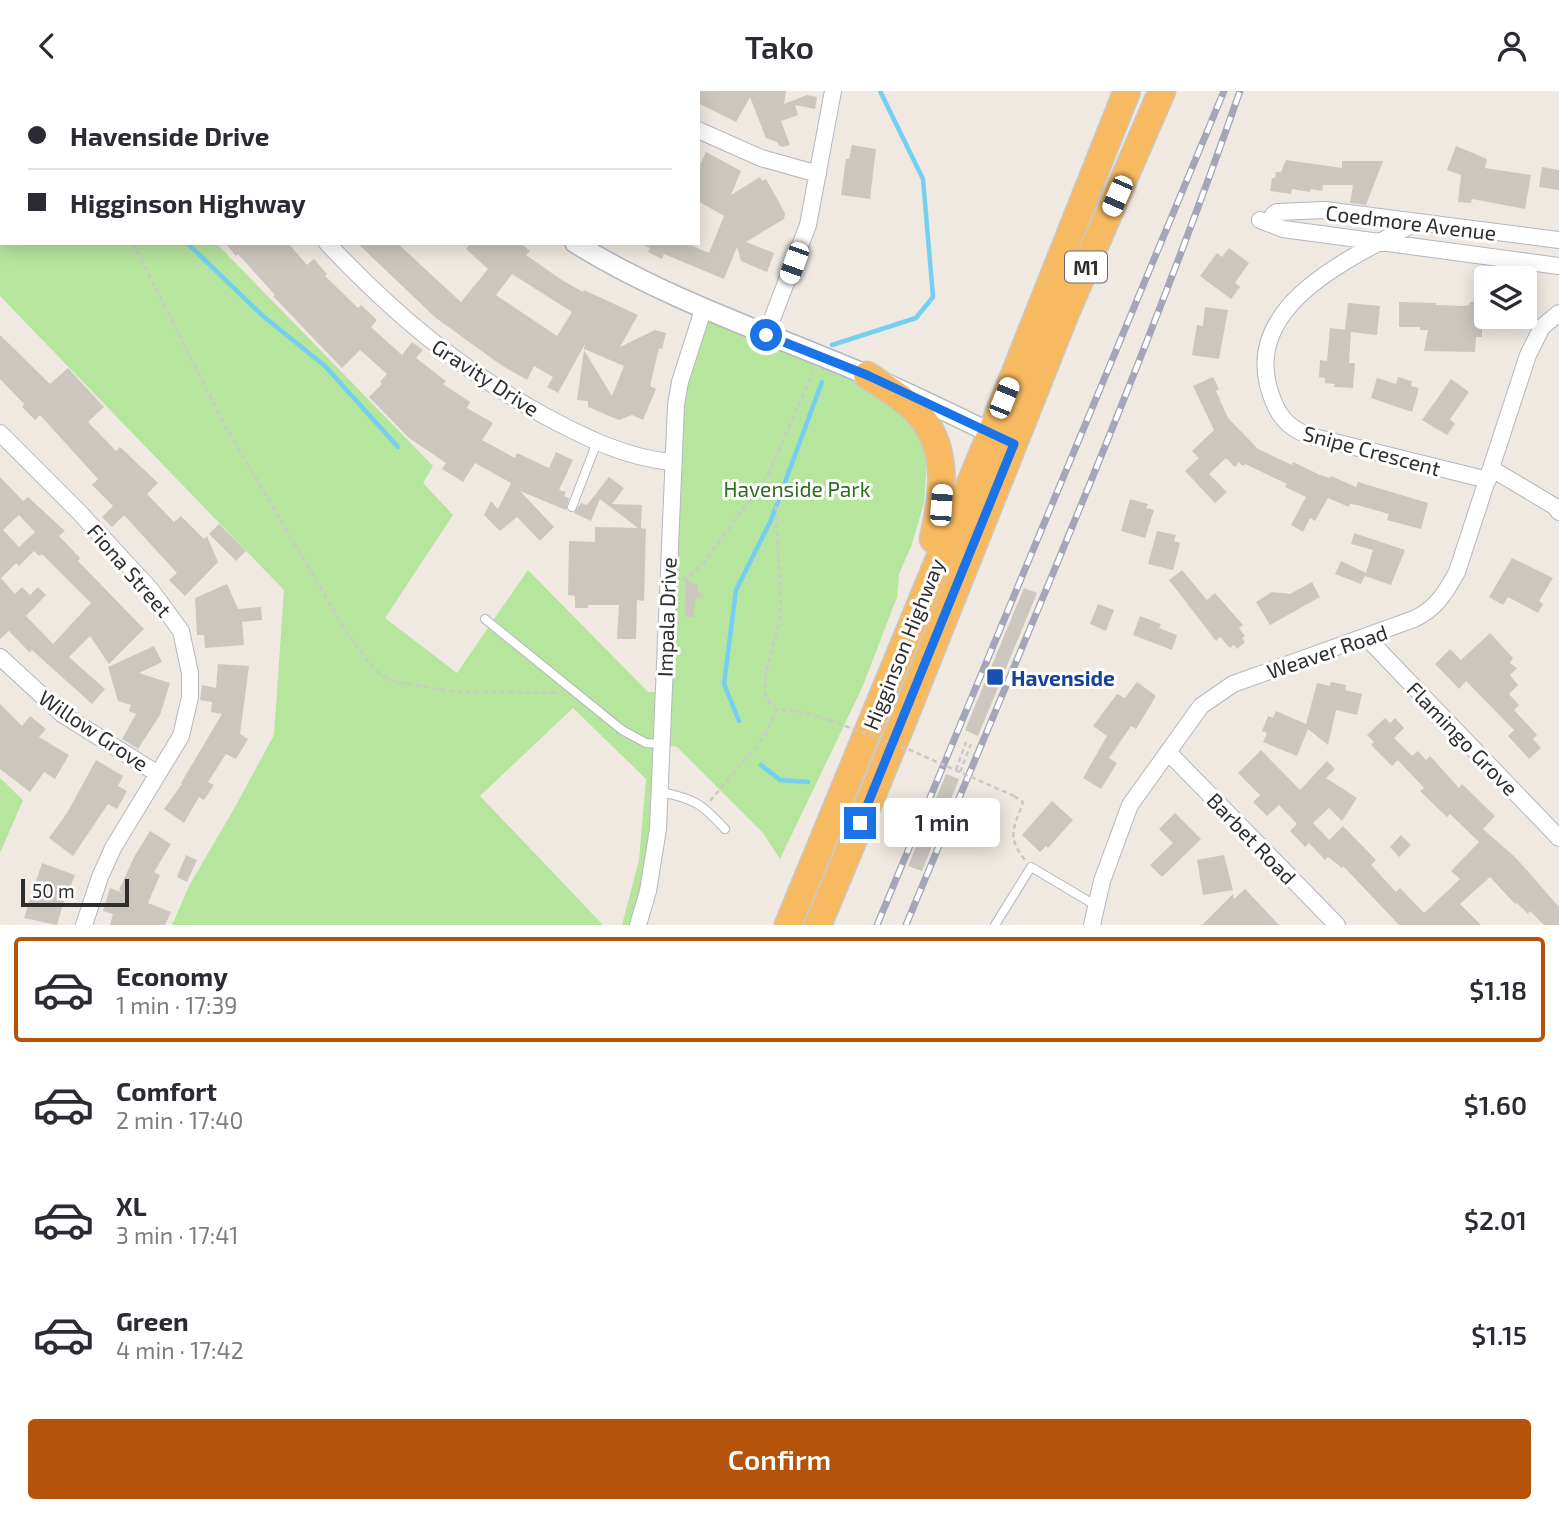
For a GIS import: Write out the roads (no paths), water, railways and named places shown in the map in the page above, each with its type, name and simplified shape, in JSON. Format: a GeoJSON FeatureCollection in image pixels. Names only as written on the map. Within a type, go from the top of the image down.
{"type":"FeatureCollection","features":[{"type":"Feature","properties":{"kind":"highway","name":"Higginson Highway"},"geometry":{"type":"LineString","coordinates":[[818,925],[903,721],[1127,91]]}},
{"type":"Feature","properties":{"kind":"highway","name":"Higginson Highway"},"geometry":{"type":"LineString","coordinates":[[788,925],[916,612],[1067,310],[1162,91]]}},
{"type":"Feature","properties":{"kind":"highway"},"geometry":{"type":"LineString","coordinates":[[867,375],[921,416],[940,453],[943,478],[941,505],[916,612]]}},
{"type":"Feature","properties":{"kind":"street"},"geometry":{"type":"LineString","coordinates":[[766,335],[808,225],[833,91]]}},
{"type":"Feature","properties":{"kind":"street"},"geometry":{"type":"LineString","coordinates":[[700,131],[761,158],[818,174]]}},
{"type":"Feature","properties":{"kind":"street","name":"Coedmore Avenue"},"geometry":{"type":"LineString","coordinates":[[1382,241],[1292,230],[1265,222],[1277,212],[1325,210],[1559,240]]}},
{"type":"Feature","properties":{"kind":"street","name":"Snipe Crescent"},"geometry":{"type":"LineString","coordinates":[[1416,222],[1304,289],[1284,311],[1268,344],[1266,358],[1266,377],[1274,407],[1289,425],[1310,436],[1490,475],[1557,507]]}},
{"type":"Feature","properties":{"kind":"street"},"geometry":{"type":"LineString","coordinates":[[1382,241],[1559,266]]}},
{"type":"Feature","properties":{"kind":"street","name":"Gravity Drive"},"geometry":{"type":"LineString","coordinates":[[329,245],[397,313],[440,349],[513,398],[597,442],[647,459],[672,463]]}},
{"type":"Feature","properties":{"kind":"street"},"geometry":{"type":"LineString","coordinates":[[578,245],[629,274],[704,310],[867,375],[1002,438]]}},
{"type":"Feature","properties":{"kind":"street","name":"Impala Drive"},"geometry":{"type":"LineString","coordinates":[[638,925],[655,855],[661,792],[672,463],[680,382],[704,310]]}},
{"type":"Feature","properties":{"kind":"street","name":"Weaver Road"},"geometry":{"type":"LineString","coordinates":[[1092,925],[1095,905],[1129,804],[1201,706],[1233,684],[1367,638],[1414,619],[1438,603],[1457,572],[1528,355],[1542,327],[1559,313]]}},
{"type":"Feature","properties":{"kind":"street","name":"Fiona Street"},"geometry":{"type":"LineString","coordinates":[[0,433],[80,513],[151,590],[181,631],[190,673],[190,697],[181,736],[113,848],[84,925]]}},
{"type":"Feature","properties":{"kind":"street","name":"Flamingo Grove"},"geometry":{"type":"LineString","coordinates":[[1367,638],[1559,838]]}},
{"type":"Feature","properties":{"kind":"street","name":"Willow Grove"},"geometry":{"type":"LineString","coordinates":[[0,657],[62,713],[158,774]]}},
{"type":"Feature","properties":{"kind":"street","name":"Barbet Road"},"geometry":{"type":"LineString","coordinates":[[1168,752],[1336,925]]}},
{"type":"Feature","properties":{"kind":"lane"},"geometry":{"type":"LineString","coordinates":[[572,507],[597,442]]}},
{"type":"Feature","properties":{"kind":"lane"},"geometry":{"type":"LineString","coordinates":[[485,619],[622,730],[646,743],[662,744]]}},
{"type":"Feature","properties":{"kind":"lane"},"geometry":{"type":"LineString","coordinates":[[661,792],[704,806],[725,829]]}},
{"type":"Feature","properties":{"kind":"lane"},"geometry":{"type":"LineString","coordinates":[[995,925],[1031,867],[1095,905]]}},
{"type":"Feature","properties":{"kind":"waterway"},"geometry":{"type":"LineString","coordinates":[[832,345],[916,318],[933,297],[923,179],[880,91]]}},
{"type":"Feature","properties":{"kind":"waterway"},"geometry":{"type":"LineString","coordinates":[[189,245],[263,316],[325,366],[398,447]]}},
{"type":"Feature","properties":{"kind":"waterway"},"geometry":{"type":"LineString","coordinates":[[739,721],[724,684],[736,590],[771,520],[822,382]]}},
{"type":"Feature","properties":{"kind":"waterway"},"geometry":{"type":"LineString","coordinates":[[761,765],[780,780],[808,782]]}},
{"type":"Feature","properties":{"kind":"railway"},"geometry":{"type":"LineString","coordinates":[[877,925],[1224,91]]}},
{"type":"Feature","properties":{"kind":"railway"},"geometry":{"type":"LineString","coordinates":[[906,925],[1121,406],[1240,91]]}},
{"type":"Feature","properties":{"kind":"place","name":"Havenside"},"geometry":{"type":"Point","coordinates":[995,677]}},
{"type":"Feature","properties":{"kind":"park label","name":"Havenside Park"},"geometry":{"type":"Point","coordinates":[797,488]}}]}
